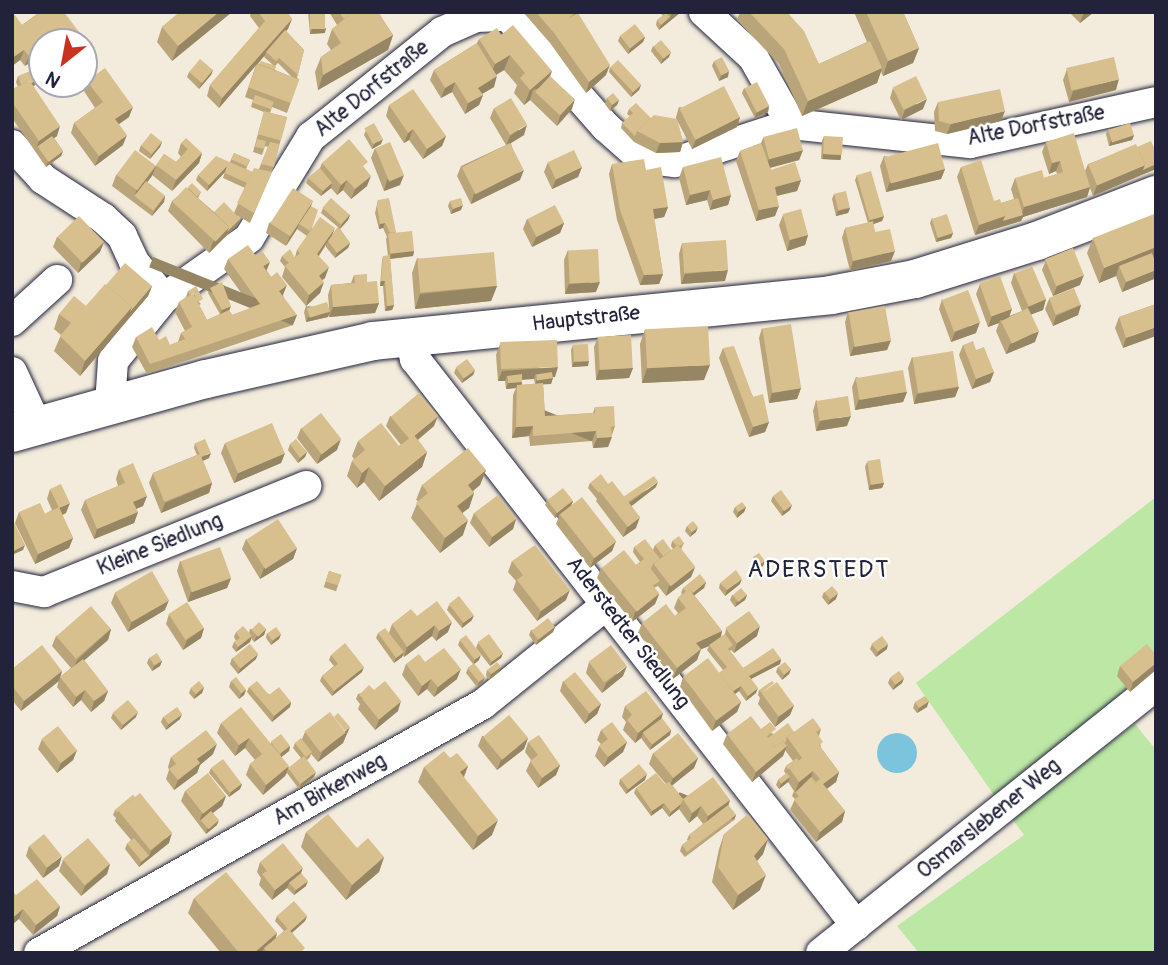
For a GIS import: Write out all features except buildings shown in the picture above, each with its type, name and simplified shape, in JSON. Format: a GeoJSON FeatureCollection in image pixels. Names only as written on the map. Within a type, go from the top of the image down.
{"type":"FeatureCollection","features":[{"type":"Feature","properties":{"kind":"main road","name":"Hauptstraße"},"geometry":{"type":"LineString","coordinates":[[24,428],[336,348],[410,336],[879,287],[987,258],[1156,195]]}},
{"type":"Feature","properties":{"kind":"street"},"geometry":{"type":"LineString","coordinates":[[704,12],[753,57],[791,124]]}},
{"type":"Feature","properties":{"kind":"street","name":"Alte Dorfstraße"},"geometry":{"type":"LineString","coordinates":[[110,404],[113,361],[164,298],[249,237],[311,137],[442,32],[476,17],[508,16],[606,127],[641,158],[675,162],[791,124],[970,143],[1156,102]]}},
{"type":"Feature","properties":{"kind":"street"},"geometry":{"type":"LineString","coordinates":[[12,145],[43,179],[103,218],[122,236],[134,262],[164,298]]}},
{"type":"Feature","properties":{"kind":"street"},"geometry":{"type":"LineString","coordinates":[[12,321],[57,280]]}},
{"type":"Feature","properties":{"kind":"street","name":"Aderstedter Siedlung"},"geometry":{"type":"LineString","coordinates":[[410,336],[415,359],[856,925]]}},
{"type":"Feature","properties":{"kind":"street"},"geometry":{"type":"LineString","coordinates":[[12,372],[24,428]]}},
{"type":"Feature","properties":{"kind":"street","name":"Kleine Siedlung"},"geometry":{"type":"LineString","coordinates":[[12,586],[44,592],[306,486]]}},
{"type":"Feature","properties":{"kind":"street","name":"Am Birkenweg"},"geometry":{"type":"LineString","coordinates":[[39,953],[483,704],[606,605]]}},
{"type":"Feature","properties":{"kind":"street","name":"Osmarslebener Weg"},"geometry":{"type":"LineString","coordinates":[[821,953],[1156,686]]}},
{"type":"Feature","properties":{"kind":"green space"},"geometry":{"type":"Polygon","coordinates":[[[1156,497],[1156,671],[996,798],[916,683],[1156,497]]]}},
{"type":"Feature","properties":{"kind":"green space"},"geometry":{"type":"Polygon","coordinates":[[[1135,724],[1156,750],[1156,953],[919,953],[897,926],[1024,835],[1011,817],[1135,724]]]}},
{"type":"Feature","properties":{"kind":"water"},"geometry":{"type":"Polygon","coordinates":[[[897,733],[911,739],[917,753],[911,767],[897,773],[883,767],[877,753],[883,739],[897,733]]]}},
{"type":"Feature","properties":{"kind":"district","name":"ADERSTEDT"},"geometry":{"type":"Point","coordinates":[819,570]}}]}
